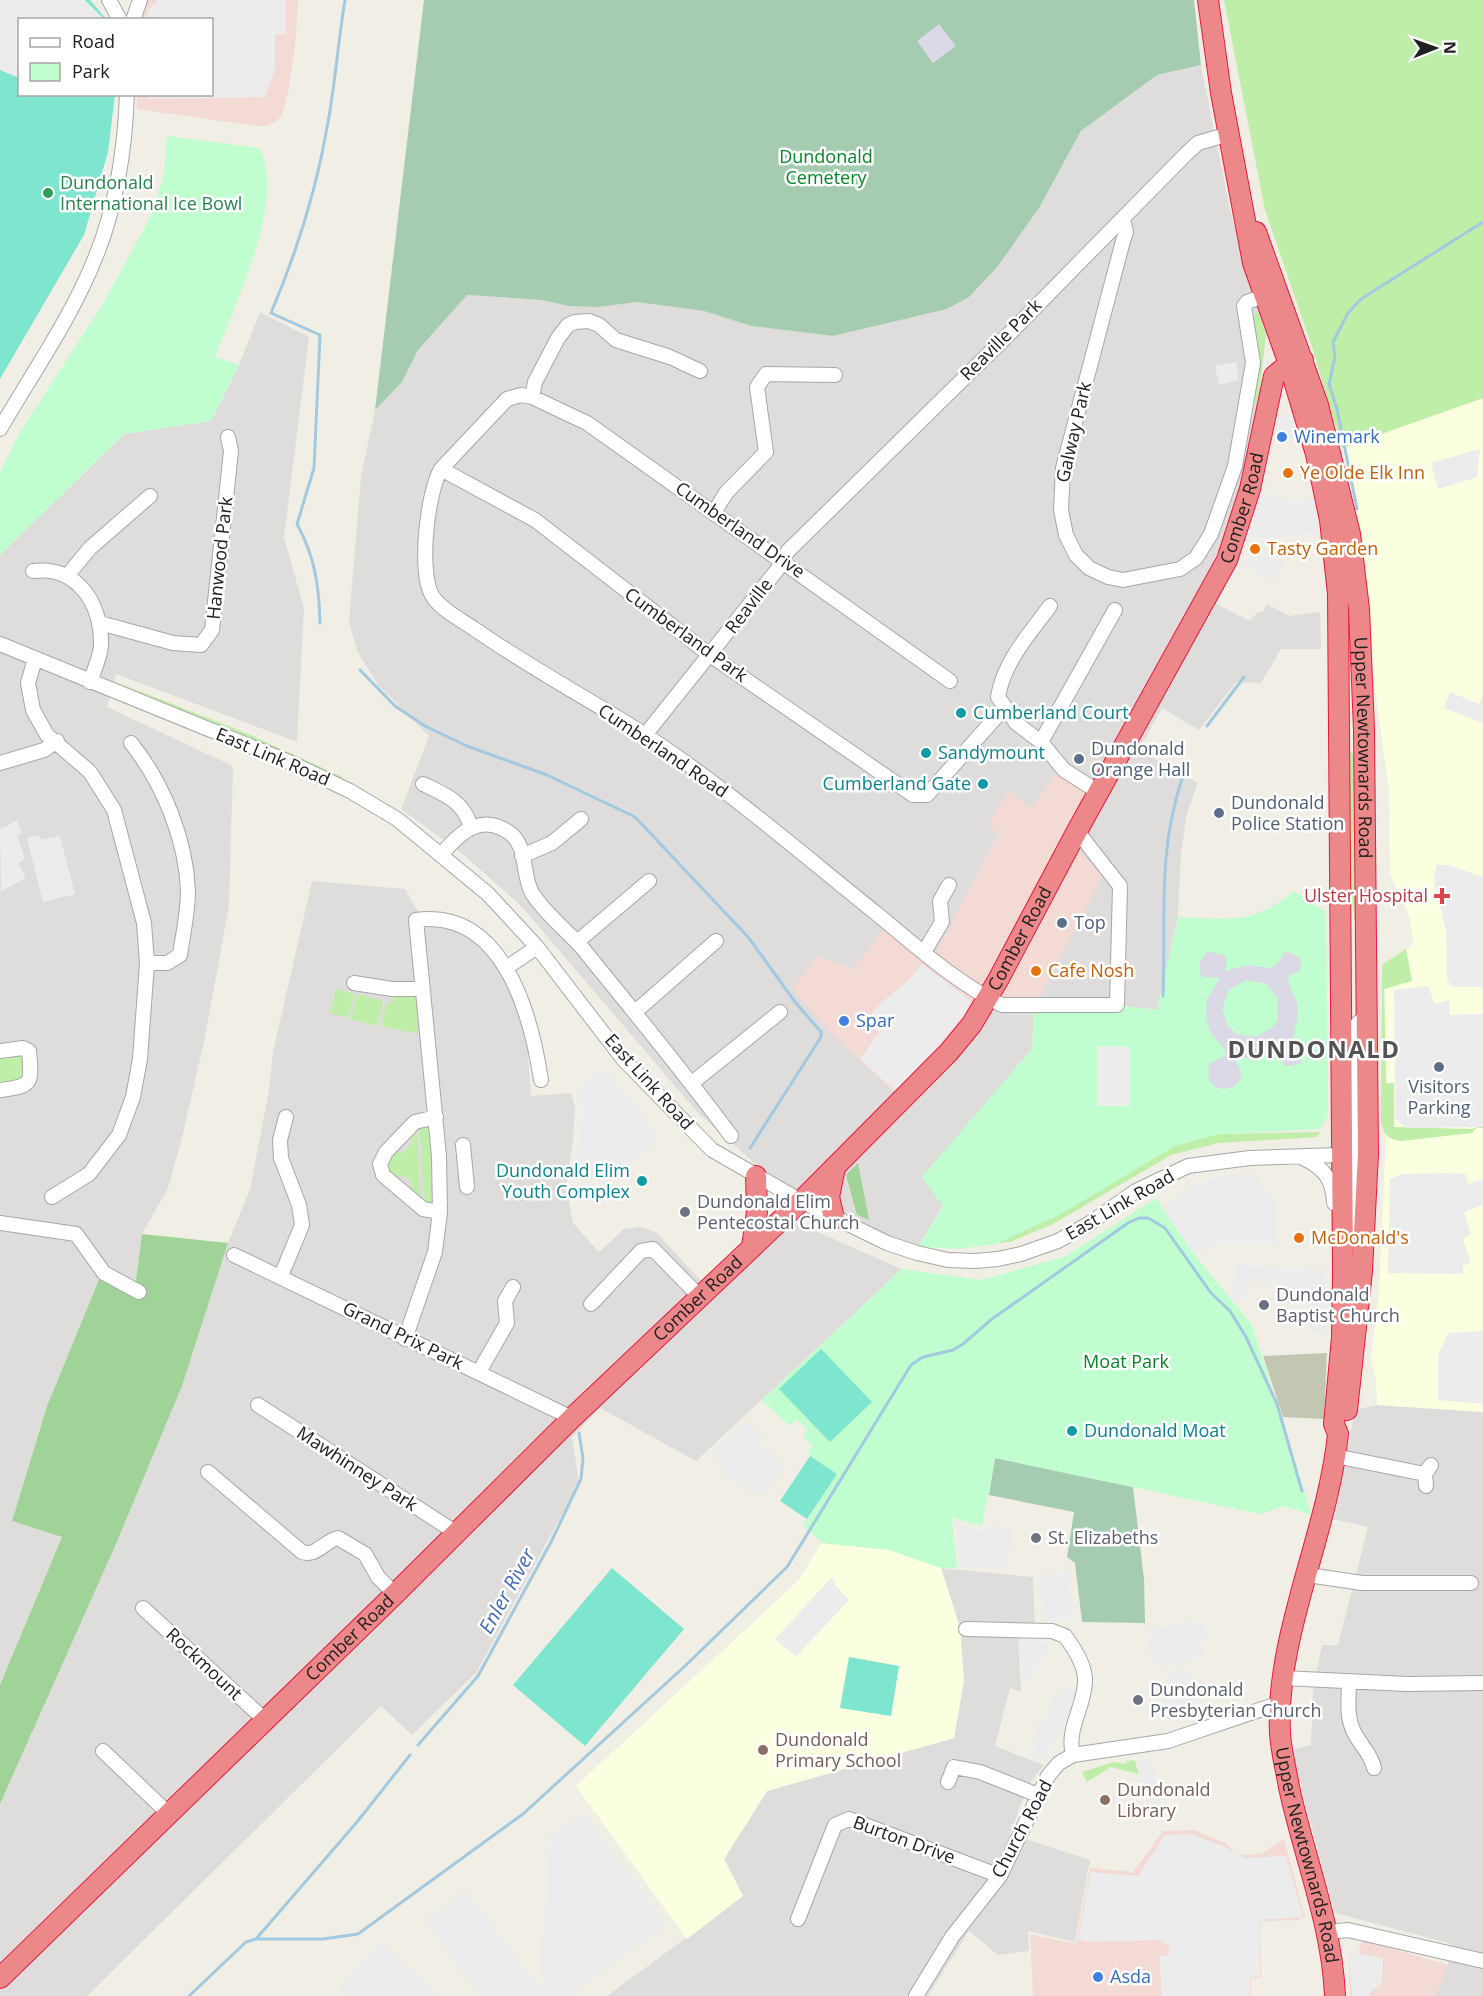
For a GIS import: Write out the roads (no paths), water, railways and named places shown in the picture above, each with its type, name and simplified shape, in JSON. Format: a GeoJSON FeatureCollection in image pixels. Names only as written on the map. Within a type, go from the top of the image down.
{"type":"FeatureCollection","features":[{"type":"Feature","properties":{"kind":"highway","name":"Upper Newtownards Road"},"geometry":{"type":"LineString","coordinates":[[1208,0],[1228,134],[1247,221],[1253,263],[1278,335],[1296,362],[1321,414],[1350,534],[1359,609],[1364,730],[1366,1016],[1343,1263],[1342,1337],[1334,1424],[1338,1434]]}},
{"type":"Feature","properties":{"kind":"highway","name":"Upper Newtownards Road"},"geometry":{"type":"LineString","coordinates":[[1247,221],[1259,236],[1296,362],[1302,406],[1323,481],[1332,533],[1338,594],[1354,1154],[1362,1271],[1352,1380],[1345,1424],[1338,1434],[1335,1456],[1283,1678],[1280,1703],[1284,1760],[1297,1820],[1327,1932],[1335,1996]]}},
{"type":"Feature","properties":{"kind":"highway","name":"Comber Road"},"geometry":{"type":"LineString","coordinates":[[1270,405],[1265,396],[1278,335]]}},
{"type":"Feature","properties":{"kind":"highway","name":"Comber Road"},"geometry":{"type":"LineString","coordinates":[[0,1978],[396,1594],[455,1532],[572,1418],[801,1201],[950,1052],[987,998],[1227,560],[1250,489],[1270,405],[1274,376],[1296,362]]}},
{"type":"Feature","properties":{"kind":"highway"},"geometry":{"type":"LineString","coordinates":[[1270,405],[1287,397],[1293,397],[1302,406]]}},
{"type":"Feature","properties":{"kind":"highway"},"geometry":{"type":"LineString","coordinates":[[834,1218],[829,1192],[835,1167]]}},
{"type":"Feature","properties":{"kind":"highway"},"geometry":{"type":"LineString","coordinates":[[752,1247],[757,1211],[756,1176]]}},
{"type":"Feature","properties":{"kind":"street"},"geometry":{"type":"LineString","coordinates":[[109,0],[119,18]]}},
{"type":"Feature","properties":{"kind":"street"},"geometry":{"type":"LineString","coordinates":[[134,18],[140,0]]}},
{"type":"Feature","properties":{"kind":"street"},"geometry":{"type":"LineString","coordinates":[[0,429],[74,303],[96,258],[118,186],[125,137],[127,96]]}},
{"type":"Feature","properties":{"kind":"street","name":"Reaville Park"},"geometry":{"type":"LineString","coordinates":[[783,560],[788,551],[1198,143],[1228,134]]}},
{"type":"Feature","properties":{"kind":"street","name":"Galway Park"},"geometry":{"type":"LineString","coordinates":[[1122,219],[1125,232],[1124,241],[1072,428],[1061,489],[1066,535],[1076,555],[1089,568],[1108,577],[1123,580],[1180,569],[1196,558],[1223,506],[1235,466],[1253,363],[1244,306],[1247,302],[1264,296]]}},
{"type":"Feature","properties":{"kind":"street"},"geometry":{"type":"LineString","coordinates":[[441,469],[507,399],[526,396],[568,324],[590,321],[599,325],[616,340],[670,357],[700,371]]}},
{"type":"Feature","properties":{"kind":"street"},"geometry":{"type":"LineString","coordinates":[[715,511],[726,493],[766,452],[757,387],[760,379],[766,374],[835,375]]}},
{"type":"Feature","properties":{"kind":"street","name":"Cumberland Drive"},"geometry":{"type":"LineString","coordinates":[[526,396],[587,423],[715,511],[950,681]]}},
{"type":"Feature","properties":{"kind":"street","name":"Hanwood Park"},"geometry":{"type":"LineString","coordinates":[[100,623],[173,643],[201,645],[212,630],[231,451],[228,437]]}},
{"type":"Feature","properties":{"kind":"street","name":"Cumberland Park"},"geometry":{"type":"LineString","coordinates":[[441,469],[535,520],[710,654],[913,795],[927,795],[1004,708]]}},
{"type":"Feature","properties":{"kind":"street","name":"Cumberland Road"},"geometry":{"type":"LineString","coordinates":[[441,469],[434,481],[429,499],[428,582],[434,598],[510,654],[645,735],[766,822],[924,952],[987,998]]}},
{"type":"Feature","properties":{"kind":"street"},"geometry":{"type":"LineString","coordinates":[[67,576],[90,548],[150,496]]}},
{"type":"Feature","properties":{"kind":"street","name":"Reaville"},"geometry":{"type":"LineString","coordinates":[[645,735],[783,560]]}},
{"type":"Feature","properties":{"kind":"street"},"geometry":{"type":"LineString","coordinates":[[33,571],[44,569],[67,576],[85,591],[100,623],[101,649],[90,682]]}},
{"type":"Feature","properties":{"kind":"street"},"geometry":{"type":"LineString","coordinates":[[1050,606],[1027,637],[1000,682],[998,697],[1017,723],[1041,742],[1064,770],[1100,793]]}},
{"type":"Feature","properties":{"kind":"street"},"geometry":{"type":"LineString","coordinates":[[1041,742],[1114,610]]}},
{"type":"Feature","properties":{"kind":"street","name":"East Link Road"},"geometry":{"type":"LineString","coordinates":[[0,645],[336,783],[397,819],[488,894],[537,947],[623,1059],[712,1150],[801,1201],[887,1243],[948,1260],[990,1260],[1021,1254],[1058,1240],[1090,1223],[1136,1191],[1188,1166],[1250,1158],[1354,1154]]}},
{"type":"Feature","properties":{"kind":"street"},"geometry":{"type":"LineString","coordinates":[[35,659],[28,692],[33,710],[47,735],[57,741],[90,772],[114,810],[144,923],[147,963],[140,1059],[133,1097],[119,1135],[89,1174],[52,1197]]}},
{"type":"Feature","properties":{"kind":"street"},"geometry":{"type":"LineString","coordinates":[[0,763],[44,750],[57,741]]}},
{"type":"Feature","properties":{"kind":"street"},"geometry":{"type":"LineString","coordinates":[[131,743],[149,766],[174,822],[188,891],[180,955],[167,963],[147,963]]}},
{"type":"Feature","properties":{"kind":"street"},"geometry":{"type":"LineString","coordinates":[[423,784],[456,801],[467,814],[471,827]]}},
{"type":"Feature","properties":{"kind":"street"},"geometry":{"type":"LineString","coordinates":[[522,856],[552,843],[581,819]]}},
{"type":"Feature","properties":{"kind":"street"},"geometry":{"type":"LineString","coordinates":[[442,854],[456,837],[471,827],[496,826],[512,835],[522,856],[527,881],[533,894],[577,942],[692,1083],[731,1136]]}},
{"type":"Feature","properties":{"kind":"street"},"geometry":{"type":"LineString","coordinates":[[987,998],[1002,1005],[1117,1005],[1120,886],[1077,831]]}},
{"type":"Feature","properties":{"kind":"street"},"geometry":{"type":"LineString","coordinates":[[577,942],[649,881]]}},
{"type":"Feature","properties":{"kind":"street"},"geometry":{"type":"LineString","coordinates":[[924,952],[942,922],[940,902],[949,885]]}},
{"type":"Feature","properties":{"kind":"street"},"geometry":{"type":"LineString","coordinates":[[405,1339],[435,1252],[440,1212],[440,1166],[436,1117],[421,988],[416,920],[444,919],[460,924],[488,946],[506,968],[528,1014],[541,1080]]}},
{"type":"Feature","properties":{"kind":"street"},"geometry":{"type":"LineString","coordinates":[[634,1012],[716,941]]}},
{"type":"Feature","properties":{"kind":"street"},"geometry":{"type":"LineString","coordinates":[[506,968],[537,947]]}},
{"type":"Feature","properties":{"kind":"street"},"geometry":{"type":"LineString","coordinates":[[354,983],[392,989],[421,988]]}},
{"type":"Feature","properties":{"kind":"street"},"geometry":{"type":"LineString","coordinates":[[692,1083],[780,1012]]}},
{"type":"Feature","properties":{"kind":"street"},"geometry":{"type":"LineString","coordinates":[[0,1051],[23,1048],[29,1052],[31,1077],[28,1084],[21,1088],[0,1090]]}},
{"type":"Feature","properties":{"kind":"street"},"geometry":{"type":"LineString","coordinates":[[280,1276],[302,1225],[299,1205],[281,1158],[280,1140],[286,1117]]}},
{"type":"Feature","properties":{"kind":"street"},"geometry":{"type":"LineString","coordinates":[[436,1117],[415,1122],[386,1152],[380,1164],[383,1175],[423,1209],[440,1212]]}},
{"type":"Feature","properties":{"kind":"street"},"geometry":{"type":"LineString","coordinates":[[464,1145],[467,1187]]}},
{"type":"Feature","properties":{"kind":"street"},"geometry":{"type":"LineString","coordinates":[[1300,1157],[1324,1170],[1331,1182],[1334,1193],[1334,1240],[1343,1263]]}},
{"type":"Feature","properties":{"kind":"street"},"geometry":{"type":"LineString","coordinates":[[440,1166],[465,1163]]}},
{"type":"Feature","properties":{"kind":"street"},"geometry":{"type":"LineString","coordinates":[[0,1223],[76,1234],[104,1273],[139,1292]]}},
{"type":"Feature","properties":{"kind":"street"},"geometry":{"type":"LineString","coordinates":[[591,1304],[641,1251],[648,1248],[653,1249],[700,1297]]}},
{"type":"Feature","properties":{"kind":"street","name":"Grand Prix Park"},"geometry":{"type":"LineString","coordinates":[[234,1255],[572,1418]]}},
{"type":"Feature","properties":{"kind":"street"},"geometry":{"type":"LineString","coordinates":[[479,1372],[507,1323],[505,1301],[513,1287]]}},
{"type":"Feature","properties":{"kind":"street","name":"Mawhinney Park"},"geometry":{"type":"LineString","coordinates":[[258,1405],[455,1532]]}},
{"type":"Feature","properties":{"kind":"street"},"geometry":{"type":"LineString","coordinates":[[1335,1456],[1427,1475]]}},
{"type":"Feature","properties":{"kind":"street"},"geometry":{"type":"LineString","coordinates":[[208,1472],[302,1552],[315,1552],[331,1539],[338,1538],[366,1554],[378,1577],[396,1594]]}},
{"type":"Feature","properties":{"kind":"street"},"geometry":{"type":"LineString","coordinates":[[1308,1575],[1362,1583],[1471,1583]]}},
{"type":"Feature","properties":{"kind":"street","name":"Rockmount"},"geometry":{"type":"LineString","coordinates":[[143,1608],[266,1721]]}},
{"type":"Feature","properties":{"kind":"street"},"geometry":{"type":"LineString","coordinates":[[966,1629],[1052,1631],[1065,1636],[1084,1670],[1085,1683],[1071,1735],[1073,1755],[1168,1741],[1280,1703]]}},
{"type":"Feature","properties":{"kind":"street"},"geometry":{"type":"LineString","coordinates":[[1283,1678],[1439,1685],[1483,1683]]}},
{"type":"Feature","properties":{"kind":"street"},"geometry":{"type":"LineString","coordinates":[[1349,1681],[1349,1715],[1353,1730],[1372,1757],[1374,1768]]}},
{"type":"Feature","properties":{"kind":"street"},"geometry":{"type":"LineString","coordinates":[[103,1751],[169,1814]]}},
{"type":"Feature","properties":{"kind":"street","name":"Church Road"},"geometry":{"type":"LineString","coordinates":[[916,1996],[952,1937],[1000,1875],[1038,1795],[1059,1763],[1073,1755]]}},
{"type":"Feature","properties":{"kind":"street"},"geometry":{"type":"LineString","coordinates":[[948,1782],[954,1767],[980,1772],[1038,1795]]}},
{"type":"Feature","properties":{"kind":"street","name":"Burton Drive"},"geometry":{"type":"LineString","coordinates":[[798,1918],[835,1825],[849,1819],[1000,1875]]}},
{"type":"Feature","properties":{"kind":"street"},"geometry":{"type":"LineString","coordinates":[[1327,1932],[1348,1930],[1483,1961]]}},
{"type":"Feature","properties":{"kind":"waterway"},"geometry":{"type":"LineString","coordinates":[[320,623],[315,572],[308,548],[297,524],[314,468],[320,335],[271,313],[297,245],[317,175],[330,112],[345,0]]}},
{"type":"Feature","properties":{"kind":"waterway"},"geometry":{"type":"LineString","coordinates":[[1357,509],[1337,409],[1329,384],[1335,357],[1333,342],[1348,313],[1361,299],[1483,222]]}},
{"type":"Feature","properties":{"kind":"waterway"},"geometry":{"type":"LineString","coordinates":[[360,670],[395,706],[425,726],[467,746],[547,775],[635,817],[749,938],[795,1002],[821,1032],[821,1037],[750,1148]]}},
{"type":"Feature","properties":{"kind":"waterway"},"geometry":{"type":"LineString","coordinates":[[1207,726],[1244,677]]}},
{"type":"Feature","properties":{"kind":"waterway"},"geometry":{"type":"LineString","coordinates":[[1163,996],[1166,860],[1174,807],[1182,779]]}},
{"type":"Feature","properties":{"kind":"waterway"},"geometry":{"type":"LineString","coordinates":[[256,1939],[323,1939],[358,1934],[523,1814],[685,1666],[787,1567],[911,1365],[923,1357],[953,1350],[963,1344],[992,1319],[1128,1223],[1139,1218],[1148,1218],[1165,1228],[1211,1293],[1230,1311],[1246,1337],[1277,1404],[1302,1491]]}},
{"type":"Feature","properties":{"kind":"waterway","name":"Enler River"},"geometry":{"type":"LineString","coordinates":[[418,1745],[478,1676],[551,1542],[581,1479],[583,1458],[579,1433]]}},
{"type":"Feature","properties":{"kind":"waterway","name":"Enler River"},"geometry":{"type":"LineString","coordinates":[[189,1996],[246,1942],[256,1939],[357,1822],[410,1755]]}},
{"type":"Feature","properties":{"kind":"place","name":"Dundonald International Ice Bowl"},"geometry":{"type":"Point","coordinates":[48,193]}},
{"type":"Feature","properties":{"kind":"place","name":"Winemark"},"geometry":{"type":"Point","coordinates":[1282,437]}},
{"type":"Feature","properties":{"kind":"place","name":"Ye Olde Elk Inn"},"geometry":{"type":"Point","coordinates":[1288,473]}},
{"type":"Feature","properties":{"kind":"place","name":"Tasty Garden"},"geometry":{"type":"Point","coordinates":[1255,549]}},
{"type":"Feature","properties":{"kind":"place","name":"Cumberland Court"},"geometry":{"type":"Point","coordinates":[961,713]}},
{"type":"Feature","properties":{"kind":"place","name":"Sandymount"},"geometry":{"type":"Point","coordinates":[926,753]}},
{"type":"Feature","properties":{"kind":"place","name":"Dundonald Orange Hall"},"geometry":{"type":"Point","coordinates":[1079,759]}},
{"type":"Feature","properties":{"kind":"place","name":"Cumberland Gate"},"geometry":{"type":"Point","coordinates":[983,784]}},
{"type":"Feature","properties":{"kind":"place","name":"Dundonald Police Station"},"geometry":{"type":"Point","coordinates":[1219,813]}},
{"type":"Feature","properties":{"kind":"place","name":"Ulster Hospital"},"geometry":{"type":"Point","coordinates":[1442,896]}},
{"type":"Feature","properties":{"kind":"place","name":"Top"},"geometry":{"type":"Point","coordinates":[1062,923]}},
{"type":"Feature","properties":{"kind":"place","name":"Cafe Nosh"},"geometry":{"type":"Point","coordinates":[1036,971]}},
{"type":"Feature","properties":{"kind":"place","name":"Spar"},"geometry":{"type":"Point","coordinates":[844,1021]}},
{"type":"Feature","properties":{"kind":"place","name":"Visitors Parking"},"geometry":{"type":"Point","coordinates":[1439,1067]}},
{"type":"Feature","properties":{"kind":"place","name":"Dundonald Elim Youth Complex"},"geometry":{"type":"Point","coordinates":[642,1181]}},
{"type":"Feature","properties":{"kind":"place","name":"Dundonald Elim Pentecostal Church"},"geometry":{"type":"Point","coordinates":[685,1212]}},
{"type":"Feature","properties":{"kind":"place","name":"McDonald's"},"geometry":{"type":"Point","coordinates":[1299,1238]}},
{"type":"Feature","properties":{"kind":"place","name":"Dundonald Baptist Church"},"geometry":{"type":"Point","coordinates":[1264,1305]}},
{"type":"Feature","properties":{"kind":"place","name":"Dundonald Moat"},"geometry":{"type":"Point","coordinates":[1072,1431]}},
{"type":"Feature","properties":{"kind":"place","name":"St. Elizabeths"},"geometry":{"type":"Point","coordinates":[1036,1538]}},
{"type":"Feature","properties":{"kind":"place","name":"Dundonald Presbyterian Church"},"geometry":{"type":"Point","coordinates":[1138,1700]}},
{"type":"Feature","properties":{"kind":"place","name":"Dundonald Primary School"},"geometry":{"type":"Point","coordinates":[763,1750]}},
{"type":"Feature","properties":{"kind":"place","name":"Dundonald Library"},"geometry":{"type":"Point","coordinates":[1105,1800]}},
{"type":"Feature","properties":{"kind":"place","name":"Asda"},"geometry":{"type":"Point","coordinates":[1098,1977]}},
{"type":"Feature","properties":{"kind":"district","name":"DUNDONALD"},"geometry":{"type":"Point","coordinates":[1314,1050]}},
{"type":"Feature","properties":{"kind":"park label","name":"Dundonald Cemetery"},"geometry":{"type":"Point","coordinates":[826,167]}},
{"type":"Feature","properties":{"kind":"park label","name":"Moat Park"},"geometry":{"type":"Point","coordinates":[1126,1362]}}]}
